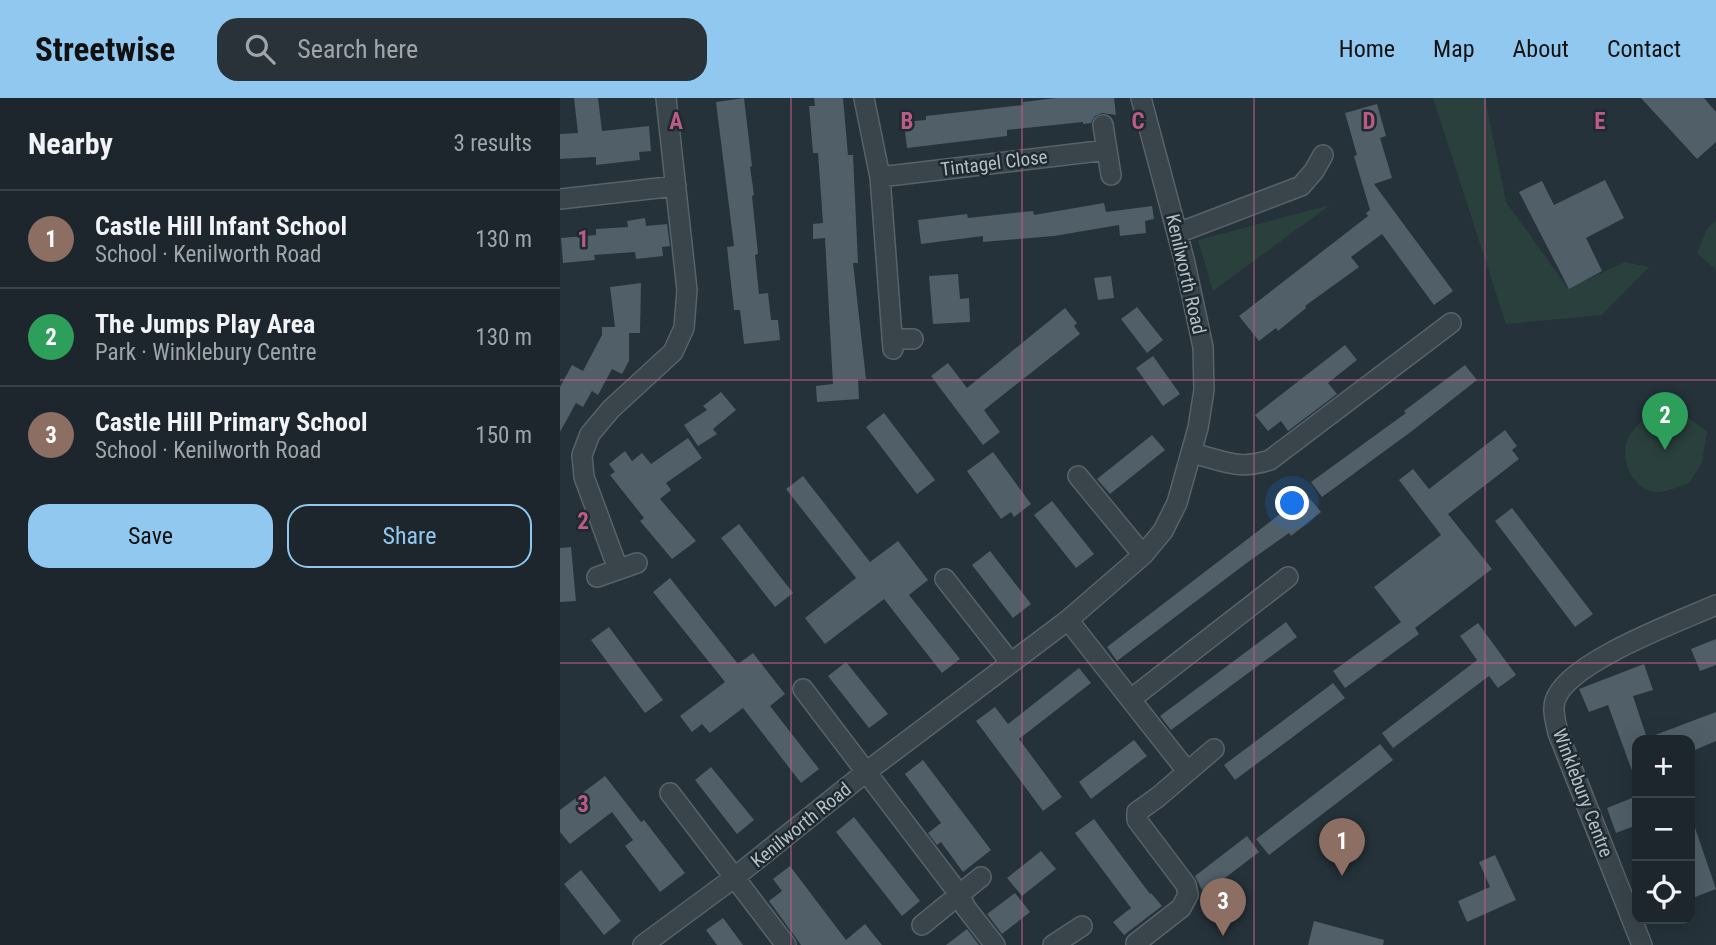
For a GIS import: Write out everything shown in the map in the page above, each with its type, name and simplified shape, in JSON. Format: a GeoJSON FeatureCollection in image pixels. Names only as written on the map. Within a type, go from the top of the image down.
{"type":"FeatureCollection","features":[{"type":"Feature","properties":{"kind":"street"},"geometry":{"type":"LineString","coordinates":[[618,569],[584,477],[582,455],[590,434],[611,409],[673,352],[684,328],[687,290],[666,98]]}},
{"type":"Feature","properties":{"kind":"street"},"geometry":{"type":"LineString","coordinates":[[864,98],[880,177],[892,344],[913,339]]}},
{"type":"Feature","properties":{"kind":"street","name":"Kenilworth Road"},"geometry":{"type":"LineString","coordinates":[[643,945],[1068,620],[1143,555],[1163,531],[1191,453],[1203,390],[1203,347],[1178,233],[1141,98]]}},
{"type":"Feature","properties":{"kind":"street"},"geometry":{"type":"LineString","coordinates":[[1103,125],[1111,175]]}},
{"type":"Feature","properties":{"kind":"street","name":"Tintagel Close"},"geometry":{"type":"LineString","coordinates":[[880,177],[1107,150]]}},
{"type":"Feature","properties":{"kind":"street"},"geometry":{"type":"LineString","coordinates":[[1178,233],[1301,186],[1323,155]]}},
{"type":"Feature","properties":{"kind":"street"},"geometry":{"type":"LineString","coordinates":[[560,199],[676,186]]}},
{"type":"Feature","properties":{"kind":"street"},"geometry":{"type":"LineString","coordinates":[[1191,453],[1233,465],[1252,466],[1270,460],[1451,323]]}},
{"type":"Feature","properties":{"kind":"street"},"geometry":{"type":"LineString","coordinates":[[1078,476],[1143,555]]}},
{"type":"Feature","properties":{"kind":"street"},"geometry":{"type":"LineString","coordinates":[[597,577],[637,563]]}},
{"type":"Feature","properties":{"kind":"street"},"geometry":{"type":"LineString","coordinates":[[1131,699],[1288,577]]}},
{"type":"Feature","properties":{"kind":"street"},"geometry":{"type":"LineString","coordinates":[[945,579],[1010,662]]}},
{"type":"Feature","properties":{"kind":"street","name":"Winklebury Centre"},"geometry":{"type":"LineString","coordinates":[[1642,945],[1558,733],[1555,701],[1562,686],[1580,669],[1716,605]]}},
{"type":"Feature","properties":{"kind":"street"},"geometry":{"type":"LineString","coordinates":[[1068,620],[1187,771]]}},
{"type":"Feature","properties":{"kind":"street","name":"Kenilworth Road"},"geometry":{"type":"LineString","coordinates":[[803,689],[995,945]]}},
{"type":"Feature","properties":{"kind":"street"},"geometry":{"type":"LineString","coordinates":[[1136,943],[1181,908],[1188,895],[1186,886],[1137,820],[1137,811],[1158,797],[1214,749]]}},
{"type":"Feature","properties":{"kind":"street","name":"Kenilworth Road"},"geometry":{"type":"LineString","coordinates":[[670,793],[786,945]]}},
{"type":"Feature","properties":{"kind":"street"},"geometry":{"type":"LineString","coordinates":[[922,925],[981,877]]}},
{"type":"Feature","properties":{"kind":"street"},"geometry":{"type":"LineString","coordinates":[[1054,945],[1082,926]]}},
{"type":"Feature","properties":{"kind":"green space"},"geometry":{"type":"Polygon","coordinates":[[[1433,98],[1485,98],[1506,202],[1568,288],[1625,262],[1649,267],[1602,315],[1506,324],[1433,98]]]}},
{"type":"Feature","properties":{"kind":"green space"},"geometry":{"type":"Polygon","coordinates":[[[1330,205],[1213,291],[1198,240],[1330,205]]]}},
{"type":"Feature","properties":{"kind":"green space"},"geometry":{"type":"Polygon","coordinates":[[[1716,220],[1716,270],[1697,253],[1707,229],[1716,220]]]}},
{"type":"Feature","properties":{"kind":"green space"},"geometry":{"type":"Polygon","coordinates":[[[1650,413],[1685,415],[1707,432],[1702,463],[1689,483],[1666,491],[1649,491],[1641,487],[1630,473],[1625,455],[1628,438],[1650,413]]]}},
{"type":"Feature","properties":{"kind":"building"},"geometry":{"type":"Polygon","coordinates":[[[574,98],[598,98],[602,131],[649,126],[651,151],[639,152],[640,160],[596,165],[596,157],[560,159],[560,134],[578,133],[574,98]]]}},
{"type":"Feature","properties":{"kind":"building"},"geometry":{"type":"Polygon","coordinates":[[[744,98],[752,166],[759,294],[768,293],[771,320],[778,320],[780,340],[744,344],[740,310],[734,310],[727,247],[734,246],[716,102],[744,98]]]}},
{"type":"Feature","properties":{"kind":"building"},"geometry":{"type":"Polygon","coordinates":[[[814,98],[843,98],[848,155],[853,155],[858,263],[853,263],[866,379],[858,379],[859,399],[817,402],[816,386],[833,384],[825,238],[813,239],[813,224],[823,223],[818,153],[813,153],[809,106],[815,106],[814,98]]]}},
{"type":"Feature","properties":{"kind":"building"},"geometry":{"type":"Polygon","coordinates":[[[1056,98],[1114,98],[1116,115],[1102,113],[1095,116],[1091,123],[1007,130],[1007,136],[907,148],[904,122],[926,120],[926,116],[1023,105],[1023,102],[1056,98]]]}},
{"type":"Feature","properties":{"kind":"building"},"geometry":{"type":"Polygon","coordinates":[[[1641,98],[1704,98],[1716,112],[1716,142],[1697,159],[1641,98]]]}},
{"type":"Feature","properties":{"kind":"building"},"geometry":{"type":"Polygon","coordinates":[[[1377,104],[1386,136],[1380,138],[1392,178],[1374,184],[1453,291],[1434,305],[1382,234],[1351,257],[1359,267],[1305,306],[1306,308],[1278,331],[1276,328],[1259,341],[1239,316],[1368,216],[1366,213],[1370,210],[1345,113],[1377,104]]]}},
{"type":"Feature","properties":{"kind":"building"},"geometry":{"type":"Polygon","coordinates":[[[1605,180],[1624,218],[1586,238],[1602,271],[1569,289],[1519,192],[1542,181],[1554,205],[1605,180]]]}},
{"type":"Feature","properties":{"kind":"building"},"geometry":{"type":"Polygon","coordinates":[[[1104,203],[1106,212],[1152,206],[1154,219],[1145,221],[1146,233],[1120,236],[1119,225],[1054,236],[983,242],[983,236],[921,244],[918,220],[967,214],[968,218],[1033,211],[1034,215],[1104,203]]]}},
{"type":"Feature","properties":{"kind":"building"},"geometry":{"type":"Polygon","coordinates":[[[645,218],[646,226],[667,224],[670,246],[662,247],[663,256],[636,259],[635,252],[594,255],[595,260],[563,263],[561,238],[596,235],[596,229],[628,227],[627,221],[645,218]]]}},
{"type":"Feature","properties":{"kind":"building"},"geometry":{"type":"Polygon","coordinates":[[[958,274],[960,299],[969,298],[970,322],[933,324],[929,276],[958,274]]]}},
{"type":"Feature","properties":{"kind":"building"},"geometry":{"type":"Polygon","coordinates":[[[1111,276],[1114,298],[1098,300],[1094,278],[1111,276]]]}},
{"type":"Feature","properties":{"kind":"building"},"geometry":{"type":"Polygon","coordinates":[[[641,283],[640,333],[629,333],[629,361],[622,374],[612,369],[598,395],[592,391],[583,407],[576,403],[560,432],[560,387],[572,365],[583,371],[602,335],[602,327],[615,327],[610,287],[641,283]]]}},
{"type":"Feature","properties":{"kind":"building"},"geometry":{"type":"Polygon","coordinates":[[[1137,307],[1163,340],[1147,353],[1121,319],[1137,307]]]}},
{"type":"Feature","properties":{"kind":"building"},"geometry":{"type":"Polygon","coordinates":[[[1065,308],[1077,323],[1074,326],[1080,334],[984,410],[1000,432],[983,445],[931,376],[948,363],[967,388],[1065,308]]]}},
{"type":"Feature","properties":{"kind":"building"},"geometry":{"type":"Polygon","coordinates":[[[1345,345],[1357,360],[1328,383],[1337,394],[1288,431],[1281,421],[1268,431],[1255,415],[1345,345]]]}},
{"type":"Feature","properties":{"kind":"building"},"geometry":{"type":"Polygon","coordinates":[[[1153,356],[1180,394],[1163,406],[1136,368],[1153,356]]]}},
{"type":"Feature","properties":{"kind":"building"},"geometry":{"type":"Polygon","coordinates":[[[1465,365],[1477,380],[1322,497],[1311,482],[1406,413],[1404,411],[1465,365]]]}},
{"type":"Feature","properties":{"kind":"building"},"geometry":{"type":"Polygon","coordinates":[[[721,392],[736,410],[713,429],[717,434],[698,446],[684,425],[707,410],[703,406],[721,392]]]}},
{"type":"Feature","properties":{"kind":"building"},"geometry":{"type":"Polygon","coordinates":[[[884,413],[935,480],[917,494],[866,427],[884,413]]]}},
{"type":"Feature","properties":{"kind":"building"},"geometry":{"type":"Polygon","coordinates":[[[1505,430],[1517,446],[1512,450],[1519,459],[1448,514],[1492,569],[1415,628],[1419,634],[1345,688],[1333,671],[1401,622],[1374,587],[1441,535],[1399,480],[1413,469],[1429,489],[1505,430]]]}},
{"type":"Feature","properties":{"kind":"building"},"geometry":{"type":"Polygon","coordinates":[[[1152,435],[1165,450],[1110,494],[1097,479],[1152,435]]]}},
{"type":"Feature","properties":{"kind":"building"},"geometry":{"type":"Polygon","coordinates":[[[688,438],[702,458],[666,483],[671,490],[660,499],[696,541],[672,559],[640,521],[644,518],[610,475],[615,472],[609,464],[625,451],[632,461],[642,453],[651,464],[688,438]]]}},
{"type":"Feature","properties":{"kind":"building"},"geometry":{"type":"Polygon","coordinates":[[[993,452],[1031,504],[1014,517],[1011,512],[1001,519],[967,471],[993,452]]]}},
{"type":"Feature","properties":{"kind":"building"},"geometry":{"type":"Polygon","coordinates":[[[803,476],[870,562],[898,541],[928,580],[909,595],[960,659],[942,673],[884,599],[825,644],[805,618],[856,578],[786,489],[803,476]]]}},
{"type":"Feature","properties":{"kind":"building"},"geometry":{"type":"Polygon","coordinates":[[[1306,494],[1321,512],[1291,536],[1289,533],[1248,562],[1117,661],[1107,647],[1306,494]]]}},
{"type":"Feature","properties":{"kind":"building"},"geometry":{"type":"Polygon","coordinates":[[[1052,501],[1094,554],[1076,568],[1034,515],[1052,501]]]}},
{"type":"Feature","properties":{"kind":"building"},"geometry":{"type":"Polygon","coordinates":[[[1512,508],[1593,614],[1575,627],[1495,521],[1512,508]]]}},
{"type":"Feature","properties":{"kind":"building"},"geometry":{"type":"Polygon","coordinates":[[[739,524],[793,593],[775,607],[721,538],[739,524]]]}},
{"type":"Feature","properties":{"kind":"building"},"geometry":{"type":"Polygon","coordinates":[[[571,547],[576,601],[560,602],[560,548],[571,547]]]}},
{"type":"Feature","properties":{"kind":"building"},"geometry":{"type":"Polygon","coordinates":[[[990,551],[1031,604],[1013,618],[972,565],[990,551]]]}},
{"type":"Feature","properties":{"kind":"building"},"geometry":{"type":"Polygon","coordinates":[[[670,578],[738,664],[753,653],[785,694],[770,706],[819,769],[801,783],[743,708],[710,733],[702,724],[692,732],[680,716],[725,682],[653,592],[670,578]]]}},
{"type":"Feature","properties":{"kind":"building"},"geometry":{"type":"Polygon","coordinates":[[[1286,622],[1297,637],[1171,730],[1160,716],[1286,622]]]}},
{"type":"Feature","properties":{"kind":"building"},"geometry":{"type":"Polygon","coordinates":[[[1478,623],[1516,675],[1498,688],[1489,676],[1393,748],[1382,733],[1477,660],[1460,636],[1478,623]]]}},
{"type":"Feature","properties":{"kind":"building"},"geometry":{"type":"Polygon","coordinates":[[[609,627],[663,700],[645,713],[591,640],[609,627]]]}},
{"type":"Feature","properties":{"kind":"building"},"geometry":{"type":"Polygon","coordinates":[[[1716,639],[1716,665],[1700,671],[1691,649],[1716,639]]]}},
{"type":"Feature","properties":{"kind":"building"},"geometry":{"type":"Polygon","coordinates":[[[846,662],[888,714],[869,728],[828,676],[846,662]]]}},
{"type":"Feature","properties":{"kind":"building"},"geometry":{"type":"Polygon","coordinates":[[[1644,664],[1653,690],[1633,696],[1646,735],[1632,735],[1632,771],[1608,705],[1589,712],[1579,689],[1644,664]]]}},
{"type":"Feature","properties":{"kind":"building"},"geometry":{"type":"Polygon","coordinates":[[[1079,668],[1091,683],[1019,739],[1062,797],[1043,811],[976,721],[995,707],[1008,724],[1079,668]]]}},
{"type":"Feature","properties":{"kind":"building"},"geometry":{"type":"Polygon","coordinates":[[[1333,683],[1345,698],[1235,780],[1224,765],[1333,683]]]}},
{"type":"Feature","properties":{"kind":"building"},"geometry":{"type":"Polygon","coordinates":[[[1716,712],[1716,741],[1695,750],[1695,735],[1655,735],[1716,712]]]}},
{"type":"Feature","properties":{"kind":"building"},"geometry":{"type":"Polygon","coordinates":[[[1134,740],[1147,756],[1091,799],[1079,782],[1134,740]]]}},
{"type":"Feature","properties":{"kind":"building"},"geometry":{"type":"Polygon","coordinates":[[[1380,744],[1393,760],[1269,855],[1256,839],[1380,744]]]}},
{"type":"Feature","properties":{"kind":"building"},"geometry":{"type":"Polygon","coordinates":[[[923,760],[991,850],[963,872],[941,842],[937,845],[928,833],[941,823],[905,774],[923,760]]]}},
{"type":"Feature","properties":{"kind":"building"},"geometry":{"type":"Polygon","coordinates":[[[711,767],[754,820],[737,834],[695,780],[711,767]]]}},
{"type":"Feature","properties":{"kind":"building"},"geometry":{"type":"Polygon","coordinates":[[[605,776],[685,873],[660,892],[625,846],[633,840],[612,812],[570,844],[560,832],[560,810],[605,776]]]}},
{"type":"Feature","properties":{"kind":"building"},"geometry":{"type":"Polygon","coordinates":[[[1632,798],[1632,827],[1616,833],[1607,808],[1632,798]]]}},
{"type":"Feature","properties":{"kind":"building"},"geometry":{"type":"Polygon","coordinates":[[[854,817],[920,901],[902,916],[836,832],[854,817]]]}},
{"type":"Feature","properties":{"kind":"building"},"geometry":{"type":"Polygon","coordinates":[[[1094,819],[1162,906],[1124,935],[1113,922],[1131,908],[1075,833],[1094,819]]]}},
{"type":"Feature","properties":{"kind":"building"},"geometry":{"type":"Polygon","coordinates":[[[1695,828],[1716,889],[1695,897],[1695,828]]]}},
{"type":"Feature","properties":{"kind":"building"},"geometry":{"type":"Polygon","coordinates":[[[1247,836],[1259,852],[1204,894],[1195,876],[1247,836]]]}},
{"type":"Feature","properties":{"kind":"building"},"geometry":{"type":"Polygon","coordinates":[[[1041,851],[1056,869],[1022,896],[1007,878],[1041,851]]]}},
{"type":"Feature","properties":{"kind":"building"},"geometry":{"type":"Polygon","coordinates":[[[1495,855],[1516,900],[1467,922],[1458,901],[1490,887],[1479,862],[1495,855]]]}},
{"type":"Feature","properties":{"kind":"building"},"geometry":{"type":"Polygon","coordinates":[[[790,866],[846,940],[865,924],[882,945],[801,945],[769,901],[782,891],[773,879],[790,866]]]}},
{"type":"Feature","properties":{"kind":"building"},"geometry":{"type":"Polygon","coordinates":[[[581,870],[621,921],[604,935],[564,884],[581,870]]]}},
{"type":"Feature","properties":{"kind":"building"},"geometry":{"type":"Polygon","coordinates":[[[1015,893],[1030,912],[1002,934],[987,914],[1015,893]]]}},
{"type":"Feature","properties":{"kind":"building"},"geometry":{"type":"Polygon","coordinates":[[[723,918],[743,945],[717,945],[706,930],[723,918]]]}},
{"type":"Feature","properties":{"kind":"building"},"geometry":{"type":"Polygon","coordinates":[[[1314,921],[1384,940],[1383,945],[1308,945],[1314,921]]]}},
{"type":"Feature","properties":{"kind":"building"},"geometry":{"type":"Polygon","coordinates":[[[967,929],[979,945],[946,945],[967,929]]]}},
{"type":"Feature","properties":{"kind":"place","name":"The Jumps Play Area"},"geometry":{"type":"Point","coordinates":[1665,450]}},
{"type":"Feature","properties":{"kind":"place","name":"Castle Hill Infant School"},"geometry":{"type":"Point","coordinates":[1342,876]}},
{"type":"Feature","properties":{"kind":"place","name":"Castle Hill Primary School"},"geometry":{"type":"Point","coordinates":[1223,936]}}]}
